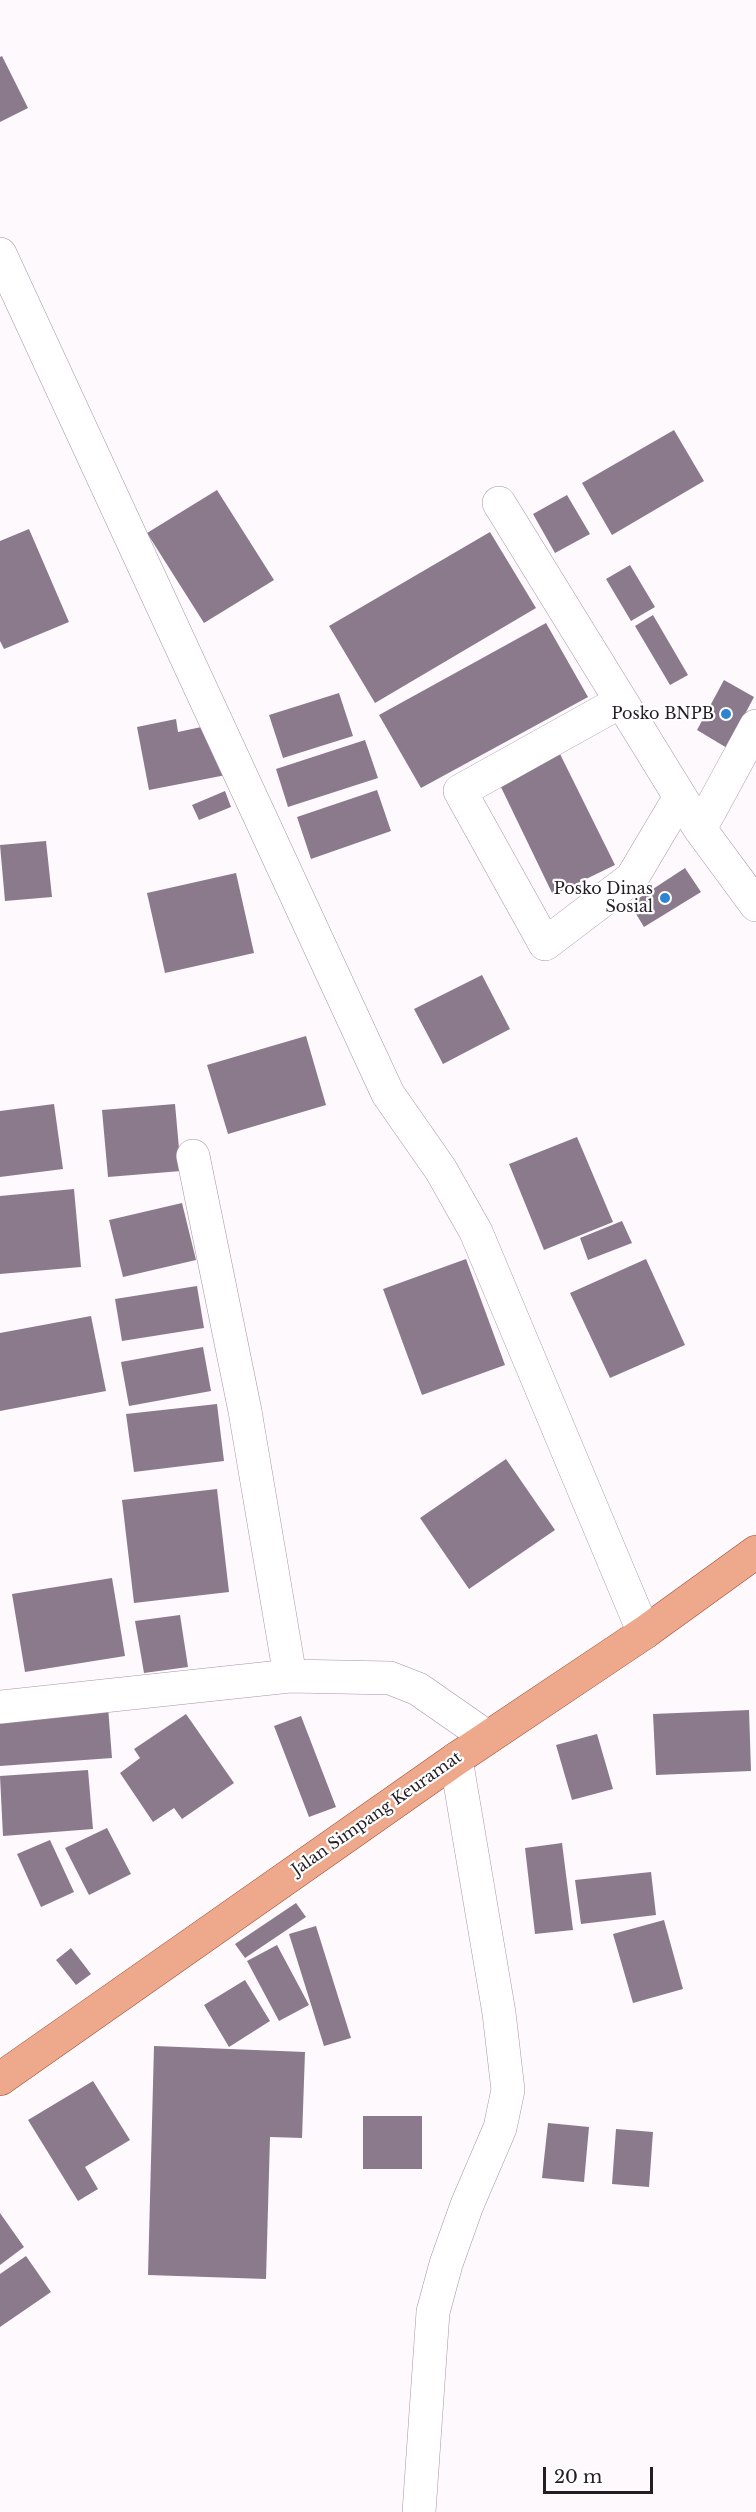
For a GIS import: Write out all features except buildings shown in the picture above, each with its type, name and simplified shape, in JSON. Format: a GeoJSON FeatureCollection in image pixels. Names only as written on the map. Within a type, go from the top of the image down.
{"type":"FeatureCollection","features":[{"type":"Feature","properties":{"kind":"main road","name":"Jalan Simpang Keuramat"},"geometry":{"type":"LineString","coordinates":[[0,2079],[487,1737],[644,1633],[756,1552]]}},
{"type":"Feature","properties":{"kind":"street"},"geometry":{"type":"LineString","coordinates":[[0,254],[388,1094],[441,1170],[476,1232],[644,1633]]}},
{"type":"Feature","properties":{"kind":"street"},"geometry":{"type":"LineString","coordinates":[[499,503],[700,829],[756,905]]}},
{"type":"Feature","properties":{"kind":"street"},"geometry":{"type":"LineString","coordinates":[[620,702],[460,791],[545,944],[632,878],[680,797]]}},
{"type":"Feature","properties":{"kind":"street"},"geometry":{"type":"LineString","coordinates":[[700,829],[756,726]]}},
{"type":"Feature","properties":{"kind":"street"},"geometry":{"type":"LineString","coordinates":[[194,1156],[245,1412],[290,1676]]}},
{"type":"Feature","properties":{"kind":"street"},"geometry":{"type":"LineString","coordinates":[[0,1707],[290,1676],[363,1676],[402,1681],[487,1737]]}},
{"type":"Feature","properties":{"kind":"street"},"geometry":{"type":"LineString","coordinates":[[419,2512],[433,2312],[446,2264],[467,2205],[500,2128],[508,2090],[499,2013],[456,1759]]}},
{"type":"Feature","properties":{"kind":"place","name":"Posko BNPB"},"geometry":{"type":"Point","coordinates":[726,714]}},
{"type":"Feature","properties":{"kind":"place","name":"Posko Dinas Sosial"},"geometry":{"type":"Point","coordinates":[665,898]}}]}
